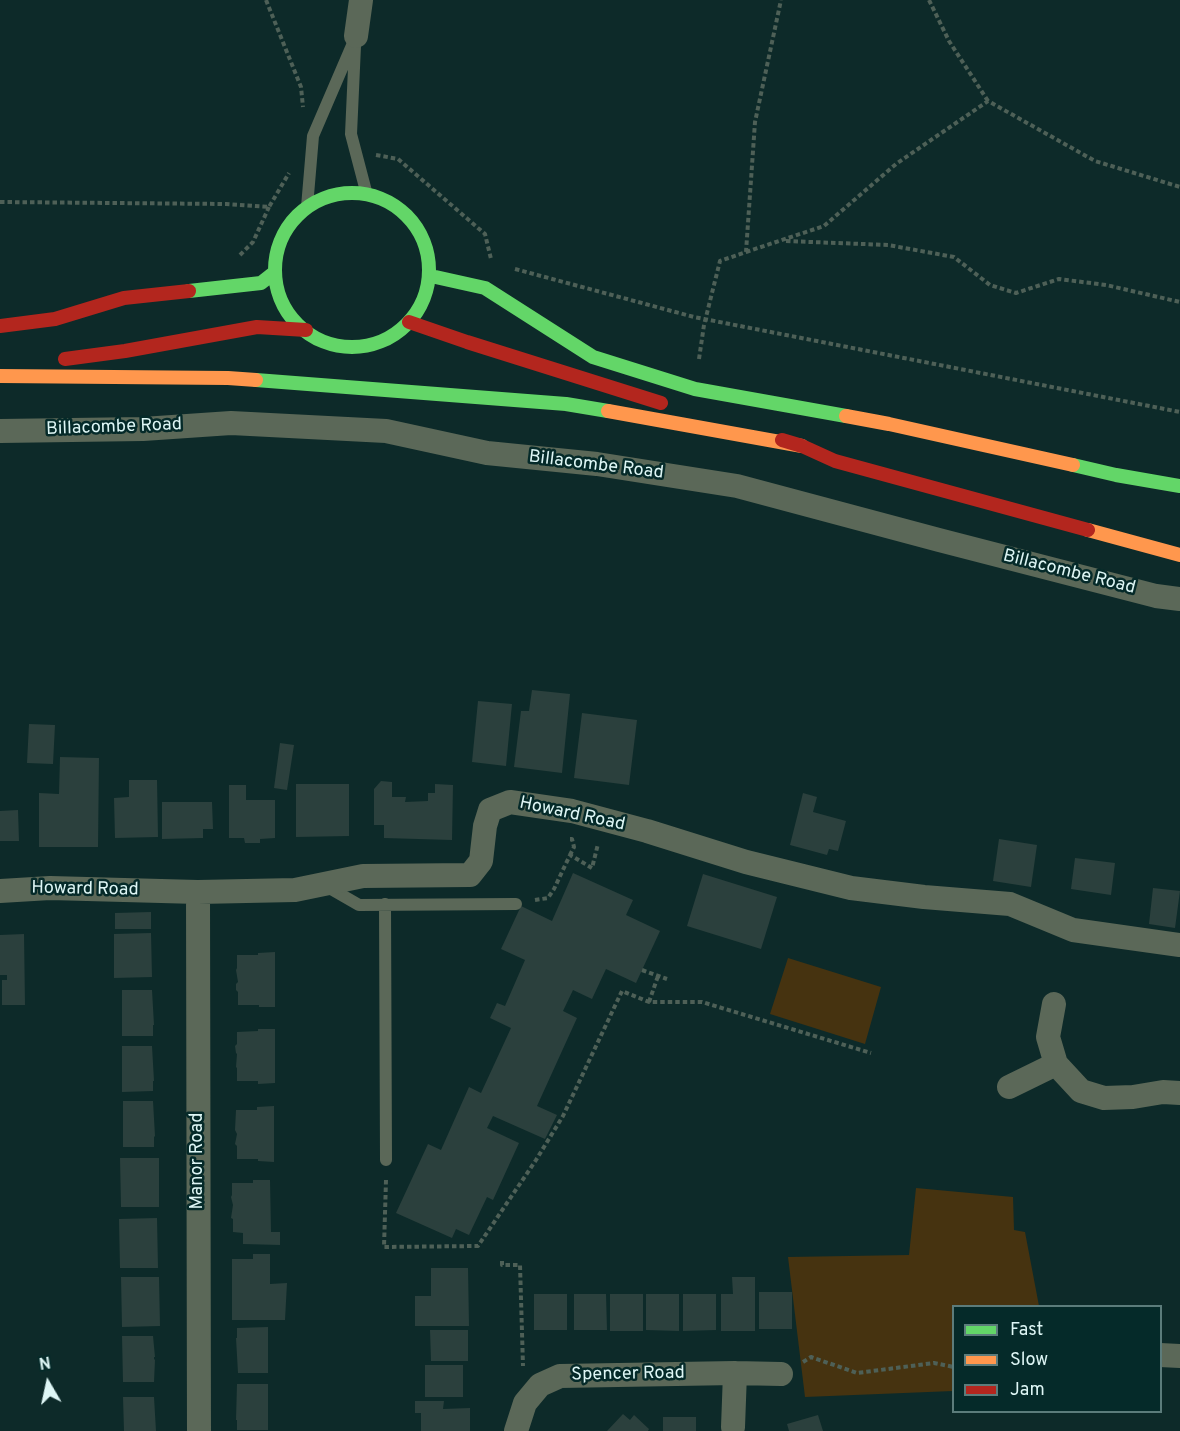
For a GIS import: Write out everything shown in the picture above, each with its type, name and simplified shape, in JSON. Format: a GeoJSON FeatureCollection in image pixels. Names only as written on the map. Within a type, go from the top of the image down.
{"type":"FeatureCollection","features":[{"type":"Feature","properties":{"kind":"main road"},"geometry":{"type":"LineString","coordinates":[[354,192],[378,197],[400,209],[417,228],[427,250],[431,276],[423,300],[409,322],[388,338],[364,346],[338,346],[306,330],[294,320],[280,298],[275,272],[278,247],[289,225],[307,207],[329,196],[354,192]]}},
{"type":"Feature","properties":{"kind":"main road"},"geometry":{"type":"LineString","coordinates":[[0,327],[55,319],[123,298],[261,283],[275,272]]}},
{"type":"Feature","properties":{"kind":"main road"},"geometry":{"type":"LineString","coordinates":[[431,276],[485,288],[593,357],[695,389],[889,424],[1116,475],[1180,486]]}},
{"type":"Feature","properties":{"kind":"main road"},"geometry":{"type":"LineString","coordinates":[[409,322],[669,405]]}},
{"type":"Feature","properties":{"kind":"main road"},"geometry":{"type":"LineString","coordinates":[[0,369],[125,351],[257,327],[306,330]]}},
{"type":"Feature","properties":{"kind":"main road"},"geometry":{"type":"LineString","coordinates":[[0,376],[228,378],[566,404],[802,446]]}},
{"type":"Feature","properties":{"kind":"main road"},"geometry":{"type":"LineString","coordinates":[[691,412],[802,446],[835,460],[1180,555]]}},
{"type":"Feature","properties":{"kind":"main road"},"geometry":{"type":"LineString","coordinates":[[1116,475],[1180,500]]}},
{"type":"Feature","properties":{"kind":"street"},"geometry":{"type":"LineString","coordinates":[[356,36],[361,0]]}},
{"type":"Feature","properties":{"kind":"street","name":"Billacombe Road"},"geometry":{"type":"LineString","coordinates":[[0,431],[143,429],[231,423],[386,431],[487,453],[597,464],[737,486],[1156,596],[1180,599]]}},
{"type":"Feature","properties":{"kind":"street","name":"Howard Road"},"geometry":{"type":"LineString","coordinates":[[0,891],[50,888],[198,892],[295,890],[363,876],[470,875],[481,861],[485,826],[490,810],[510,802],[572,811],[647,831],[746,862],[851,888],[1010,904],[1073,930],[1180,945]]}},
{"type":"Feature","properties":{"kind":"street","name":"Manor Road"},"geometry":{"type":"LineString","coordinates":[[198,892],[199,1431]]}},
{"type":"Feature","properties":{"kind":"street"},"geometry":{"type":"LineString","coordinates":[[1054,1004],[1048,1037],[1056,1064],[1081,1091],[1104,1098],[1133,1097],[1163,1092],[1180,1093]]}},
{"type":"Feature","properties":{"kind":"street"},"geometry":{"type":"LineString","coordinates":[[1009,1088],[1056,1064]]}},
{"type":"Feature","properties":{"kind":"street"},"geometry":{"type":"LineString","coordinates":[[1162,1355],[1180,1356]]}},
{"type":"Feature","properties":{"kind":"street"},"geometry":{"type":"LineString","coordinates":[[733,1427],[735,1373]]}},
{"type":"Feature","properties":{"kind":"street","name":"Spencer Road"},"geometry":{"type":"LineString","coordinates":[[516,1431],[525,1403],[540,1386],[560,1376],[782,1374]]}},
{"type":"Feature","properties":{"kind":"lane"},"geometry":{"type":"LineString","coordinates":[[307,207],[313,136],[356,36]]}},
{"type":"Feature","properties":{"kind":"lane"},"geometry":{"type":"LineString","coordinates":[[356,36],[351,134],[367,195]]}},
{"type":"Feature","properties":{"kind":"lane"},"geometry":{"type":"LineString","coordinates":[[322,884],[360,905],[516,904]]}},
{"type":"Feature","properties":{"kind":"lane"},"geometry":{"type":"LineString","coordinates":[[386,904],[386,1160]]}},
{"type":"Feature","properties":{"kind":"path"},"geometry":{"type":"LineString","coordinates":[[266,0],[301,87],[303,108]]}},
{"type":"Feature","properties":{"kind":"path"},"geometry":{"type":"LineString","coordinates":[[747,252],[755,122],[781,0]]}},
{"type":"Feature","properties":{"kind":"path"},"geometry":{"type":"LineString","coordinates":[[929,0],[949,41],[988,101],[1095,160],[1180,188]]}},
{"type":"Feature","properties":{"kind":"path"},"geometry":{"type":"LineString","coordinates":[[695,389],[705,319],[720,261],[825,226],[896,164],[988,101]]}},
{"type":"Feature","properties":{"kind":"path"},"geometry":{"type":"LineString","coordinates":[[0,202],[226,204],[269,207],[297,161],[312,150]]}},
{"type":"Feature","properties":{"kind":"path"},"geometry":{"type":"LineString","coordinates":[[356,152],[398,159],[485,234],[492,263]]}},
{"type":"Feature","properties":{"kind":"path"},"geometry":{"type":"LineString","coordinates":[[782,241],[888,245],[954,257],[990,285],[1016,293],[1059,279],[1106,285],[1180,302]]}},
{"type":"Feature","properties":{"kind":"path"},"geometry":{"type":"LineString","coordinates":[[514,269],[705,319],[1180,412]]}},
{"type":"Feature","properties":{"kind":"path"},"geometry":{"type":"LineString","coordinates":[[516,904],[548,898],[570,855],[592,868],[603,819]]}},
{"type":"Feature","properties":{"kind":"path"},"geometry":{"type":"LineString","coordinates":[[642,970],[667,979]]}},
{"type":"Feature","properties":{"kind":"path"},"geometry":{"type":"LineString","coordinates":[[649,1002],[658,976]]}},
{"type":"Feature","properties":{"kind":"path"},"geometry":{"type":"LineString","coordinates":[[386,1160],[384,1247],[478,1246],[563,1116],[622,992],[649,1002],[702,1002],[871,1053]]}},
{"type":"Feature","properties":{"kind":"path"},"geometry":{"type":"LineString","coordinates":[[502,1261],[502,1266],[520,1265],[525,1403]]}},
{"type":"Feature","properties":{"kind":"path"},"geometry":{"type":"LineString","coordinates":[[782,1374],[811,1357],[857,1373],[934,1363],[952,1367]]}},
{"type":"Feature","properties":{"kind":"shaded area"},"geometry":{"type":"Polygon","coordinates":[[[788,958],[881,987],[865,1044],[770,1014],[788,958]]]}},
{"type":"Feature","properties":{"kind":"shaded area"},"geometry":{"type":"Polygon","coordinates":[[[916,1188],[1013,1197],[1014,1230],[1025,1232],[1039,1305],[952,1305],[952,1391],[805,1397],[788,1257],[909,1255],[916,1188]]]}},
{"type":"Feature","properties":{"kind":"building"},"geometry":{"type":"Polygon","coordinates":[[[532,690],[570,694],[562,773],[514,767],[521,711],[529,711],[532,690]]]}},
{"type":"Feature","properties":{"kind":"building"},"geometry":{"type":"Polygon","coordinates":[[[478,701],[512,704],[506,766],[472,762],[478,701]]]}},
{"type":"Feature","properties":{"kind":"building"},"geometry":{"type":"Polygon","coordinates":[[[582,713],[637,720],[629,785],[574,778],[582,713]]]}},
{"type":"Feature","properties":{"kind":"building"},"geometry":{"type":"Polygon","coordinates":[[[29,724],[55,725],[53,764],[27,763],[29,724]]]}},
{"type":"Feature","properties":{"kind":"building"},"geometry":{"type":"Polygon","coordinates":[[[280,743],[294,745],[287,790],[274,788],[280,743]]]}},
{"type":"Feature","properties":{"kind":"building"},"geometry":{"type":"Polygon","coordinates":[[[60,757],[99,758],[98,847],[39,847],[39,793],[59,794],[60,757]]]}},
{"type":"Feature","properties":{"kind":"building"},"geometry":{"type":"Polygon","coordinates":[[[129,780],[157,780],[158,837],[115,838],[114,798],[129,797],[129,780]]]}},
{"type":"Feature","properties":{"kind":"building"},"geometry":{"type":"Polygon","coordinates":[[[381,781],[392,782],[392,797],[406,797],[405,802],[428,801],[428,793],[435,793],[435,784],[453,785],[452,840],[384,838],[384,825],[374,825],[374,789],[381,781]]]}},
{"type":"Feature","properties":{"kind":"building"},"geometry":{"type":"Polygon","coordinates":[[[296,784],[349,784],[349,836],[296,837],[296,784]]]}},
{"type":"Feature","properties":{"kind":"building"},"geometry":{"type":"Polygon","coordinates":[[[229,785],[246,785],[246,800],[275,800],[275,838],[260,839],[260,843],[245,843],[244,838],[229,838],[229,785]]]}},
{"type":"Feature","properties":{"kind":"building"},"geometry":{"type":"Polygon","coordinates":[[[803,793],[817,797],[813,812],[846,821],[838,851],[829,849],[827,855],[790,845],[803,793]]]}},
{"type":"Feature","properties":{"kind":"building"},"geometry":{"type":"Polygon","coordinates":[[[162,802],[212,802],[213,829],[203,829],[203,838],[162,839],[162,802]]]}},
{"type":"Feature","properties":{"kind":"building"},"geometry":{"type":"Polygon","coordinates":[[[18,810],[19,841],[0,841],[0,811],[18,810]]]}},
{"type":"Feature","properties":{"kind":"building"},"geometry":{"type":"Polygon","coordinates":[[[999,839],[1037,845],[1031,887],[993,881],[999,839]]]}},
{"type":"Feature","properties":{"kind":"building"},"geometry":{"type":"Polygon","coordinates":[[[1075,858],[1115,863],[1111,895],[1071,889],[1075,858]]]}},
{"type":"Feature","properties":{"kind":"building"},"geometry":{"type":"Polygon","coordinates":[[[573,873],[633,900],[626,915],[660,931],[636,983],[606,969],[592,999],[573,990],[563,1011],[577,1018],[537,1106],[557,1115],[545,1139],[493,1116],[487,1128],[519,1143],[493,1200],[487,1197],[469,1235],[456,1229],[452,1238],[396,1213],[428,1144],[441,1150],[469,1087],[481,1093],[511,1028],[490,1018],[497,1003],[505,1006],[525,960],[501,949],[521,906],[552,921],[573,873]]]}},
{"type":"Feature","properties":{"kind":"building"},"geometry":{"type":"Polygon","coordinates":[[[703,874],[777,897],[761,949],[687,926],[703,874]]]}},
{"type":"Feature","properties":{"kind":"building"},"geometry":{"type":"Polygon","coordinates":[[[1153,888],[1180,891],[1175,928],[1149,924],[1153,888]]]}},
{"type":"Feature","properties":{"kind":"building"},"geometry":{"type":"Polygon","coordinates":[[[151,912],[151,929],[115,929],[115,913],[151,912]]]}},
{"type":"Feature","properties":{"kind":"building"},"geometry":{"type":"Polygon","coordinates":[[[151,933],[152,977],[114,978],[114,934],[151,933]]]}},
{"type":"Feature","properties":{"kind":"building"},"geometry":{"type":"Polygon","coordinates":[[[24,934],[25,1005],[2,1005],[2,980],[7,980],[7,975],[0,975],[0,935],[24,934]]]}},
{"type":"Feature","properties":{"kind":"building"},"geometry":{"type":"Polygon","coordinates":[[[275,952],[275,1007],[238,1005],[237,955],[275,952]]]}},
{"type":"Feature","properties":{"kind":"building"},"geometry":{"type":"Polygon","coordinates":[[[122,990],[152,990],[153,1036],[122,1036],[122,990]]]}},
{"type":"Feature","properties":{"kind":"building"},"geometry":{"type":"Polygon","coordinates":[[[258,1029],[275,1029],[275,1083],[258,1084],[258,1081],[237,1081],[235,1046],[237,1032],[258,1031],[258,1029]]]}},
{"type":"Feature","properties":{"kind":"building"},"geometry":{"type":"Polygon","coordinates":[[[122,1046],[152,1046],[153,1091],[122,1092],[122,1046]]]}},
{"type":"Feature","properties":{"kind":"building"},"geometry":{"type":"Polygon","coordinates":[[[123,1101],[153,1101],[154,1147],[123,1147],[123,1101]]]}},
{"type":"Feature","properties":{"kind":"building"},"geometry":{"type":"Polygon","coordinates":[[[274,1106],[274,1162],[237,1159],[236,1110],[257,1110],[257,1107],[274,1106]]]}},
{"type":"Feature","properties":{"kind":"building"},"geometry":{"type":"Polygon","coordinates":[[[120,1158],[159,1158],[159,1207],[121,1207],[120,1158]]]}},
{"type":"Feature","properties":{"kind":"building"},"geometry":{"type":"Polygon","coordinates":[[[253,1180],[270,1180],[271,1232],[280,1232],[280,1245],[243,1244],[243,1233],[233,1232],[232,1183],[253,1183],[253,1180]]]}},
{"type":"Feature","properties":{"kind":"building"},"geometry":{"type":"Polygon","coordinates":[[[157,1218],[158,1268],[120,1268],[119,1219],[157,1218]]]}},
{"type":"Feature","properties":{"kind":"building"},"geometry":{"type":"Polygon","coordinates":[[[253,1254],[270,1254],[270,1284],[287,1283],[285,1320],[232,1320],[232,1259],[253,1259],[253,1254]]]}},
{"type":"Feature","properties":{"kind":"building"},"geometry":{"type":"Polygon","coordinates":[[[431,1268],[468,1268],[469,1326],[415,1326],[415,1296],[431,1296],[431,1268]]]}},
{"type":"Feature","properties":{"kind":"building"},"geometry":{"type":"Polygon","coordinates":[[[121,1277],[159,1277],[160,1326],[122,1327],[121,1277]]]}},
{"type":"Feature","properties":{"kind":"building"},"geometry":{"type":"Polygon","coordinates":[[[732,1277],[755,1277],[755,1331],[721,1331],[721,1294],[733,1294],[732,1277]]]}},
{"type":"Feature","properties":{"kind":"building"},"geometry":{"type":"Polygon","coordinates":[[[759,1292],[792,1292],[792,1329],[759,1329],[759,1292]]]}},
{"type":"Feature","properties":{"kind":"building"},"geometry":{"type":"Polygon","coordinates":[[[534,1294],[567,1294],[567,1330],[534,1330],[534,1294]]]}},
{"type":"Feature","properties":{"kind":"building"},"geometry":{"type":"Polygon","coordinates":[[[574,1294],[606,1294],[607,1330],[574,1330],[574,1294]]]}},
{"type":"Feature","properties":{"kind":"building"},"geometry":{"type":"Polygon","coordinates":[[[610,1294],[643,1294],[643,1331],[610,1331],[610,1294]]]}},
{"type":"Feature","properties":{"kind":"building"},"geometry":{"type":"Polygon","coordinates":[[[646,1294],[679,1294],[679,1331],[646,1330],[646,1294]]]}},
{"type":"Feature","properties":{"kind":"building"},"geometry":{"type":"Polygon","coordinates":[[[683,1294],[716,1294],[716,1330],[683,1331],[683,1294]]]}},
{"type":"Feature","properties":{"kind":"building"},"geometry":{"type":"Polygon","coordinates":[[[268,1327],[268,1373],[238,1373],[237,1328],[268,1327]]]}},
{"type":"Feature","properties":{"kind":"building"},"geometry":{"type":"Polygon","coordinates":[[[430,1330],[468,1330],[468,1361],[431,1361],[430,1330]]]}},
{"type":"Feature","properties":{"kind":"building"},"geometry":{"type":"Polygon","coordinates":[[[122,1336],[153,1336],[154,1382],[123,1382],[122,1336]]]}},
{"type":"Feature","properties":{"kind":"building"},"geometry":{"type":"Polygon","coordinates":[[[425,1365],[463,1365],[463,1397],[425,1397],[425,1365]]]}},
{"type":"Feature","properties":{"kind":"building"},"geometry":{"type":"Polygon","coordinates":[[[237,1384],[268,1384],[268,1430],[237,1430],[237,1384]]]}},
{"type":"Feature","properties":{"kind":"building"},"geometry":{"type":"Polygon","coordinates":[[[123,1397],[154,1397],[156,1431],[124,1431],[123,1397]]]}},
{"type":"Feature","properties":{"kind":"building"},"geometry":{"type":"Polygon","coordinates":[[[415,1401],[444,1401],[443,1409],[470,1408],[470,1431],[421,1431],[421,1413],[415,1413],[415,1401]]]}},
{"type":"Feature","properties":{"kind":"building"},"geometry":{"type":"Polygon","coordinates":[[[623,1414],[630,1420],[634,1415],[649,1429],[648,1431],[607,1431],[623,1414]]]}},
{"type":"Feature","properties":{"kind":"building"},"geometry":{"type":"Polygon","coordinates":[[[818,1415],[823,1431],[789,1431],[787,1424],[818,1415]]]}},
{"type":"Feature","properties":{"kind":"building"},"geometry":{"type":"Polygon","coordinates":[[[663,1417],[696,1417],[696,1431],[663,1431],[663,1417]]]}},
{"type":"Feature","properties":{"kind":"traffic: fast"},"geometry":{"type":"LineString","coordinates":[[352,193],[381,199],[395,206],[406,216],[416,227],[423,241],[429,270],[423,299],[416,313],[406,324],[395,334],[381,341],[352,347],[323,341],[309,334],[298,324],[288,313],[281,299],[275,270],[281,241],[288,227],[298,216],[309,206],[323,199],[352,193]]}},
{"type":"Feature","properties":{"kind":"traffic: fast"},"geometry":{"type":"LineString","coordinates":[[189,291],[261,283],[275,272]]}},
{"type":"Feature","properties":{"kind":"traffic: fast"},"geometry":{"type":"LineString","coordinates":[[431,276],[485,288],[593,357],[695,389],[846,416]]}},
{"type":"Feature","properties":{"kind":"traffic: fast"},"geometry":{"type":"LineString","coordinates":[[256,380],[566,404],[608,411]]}},
{"type":"Feature","properties":{"kind":"traffic: fast"},"geometry":{"type":"LineString","coordinates":[[1073,465],[1180,486]]}},
{"type":"Feature","properties":{"kind":"traffic: slow"},"geometry":{"type":"LineString","coordinates":[[0,376],[256,380]]}},
{"type":"Feature","properties":{"kind":"traffic: slow"},"geometry":{"type":"LineString","coordinates":[[608,411],[802,446]]}},
{"type":"Feature","properties":{"kind":"traffic: slow"},"geometry":{"type":"LineString","coordinates":[[846,416],[1073,465]]}},
{"type":"Feature","properties":{"kind":"traffic: slow"},"geometry":{"type":"LineString","coordinates":[[1088,530],[1180,555]]}},
{"type":"Feature","properties":{"kind":"traffic: jam"},"geometry":{"type":"LineString","coordinates":[[0,326],[55,319],[124,298],[189,291]]}},
{"type":"Feature","properties":{"kind":"traffic: jam"},"geometry":{"type":"LineString","coordinates":[[409,322],[661,403]]}},
{"type":"Feature","properties":{"kind":"traffic: jam"},"geometry":{"type":"LineString","coordinates":[[65,359],[125,351],[257,327],[306,330]]}},
{"type":"Feature","properties":{"kind":"traffic: jam"},"geometry":{"type":"LineString","coordinates":[[782,440],[835,461],[1088,530]]}}]}
